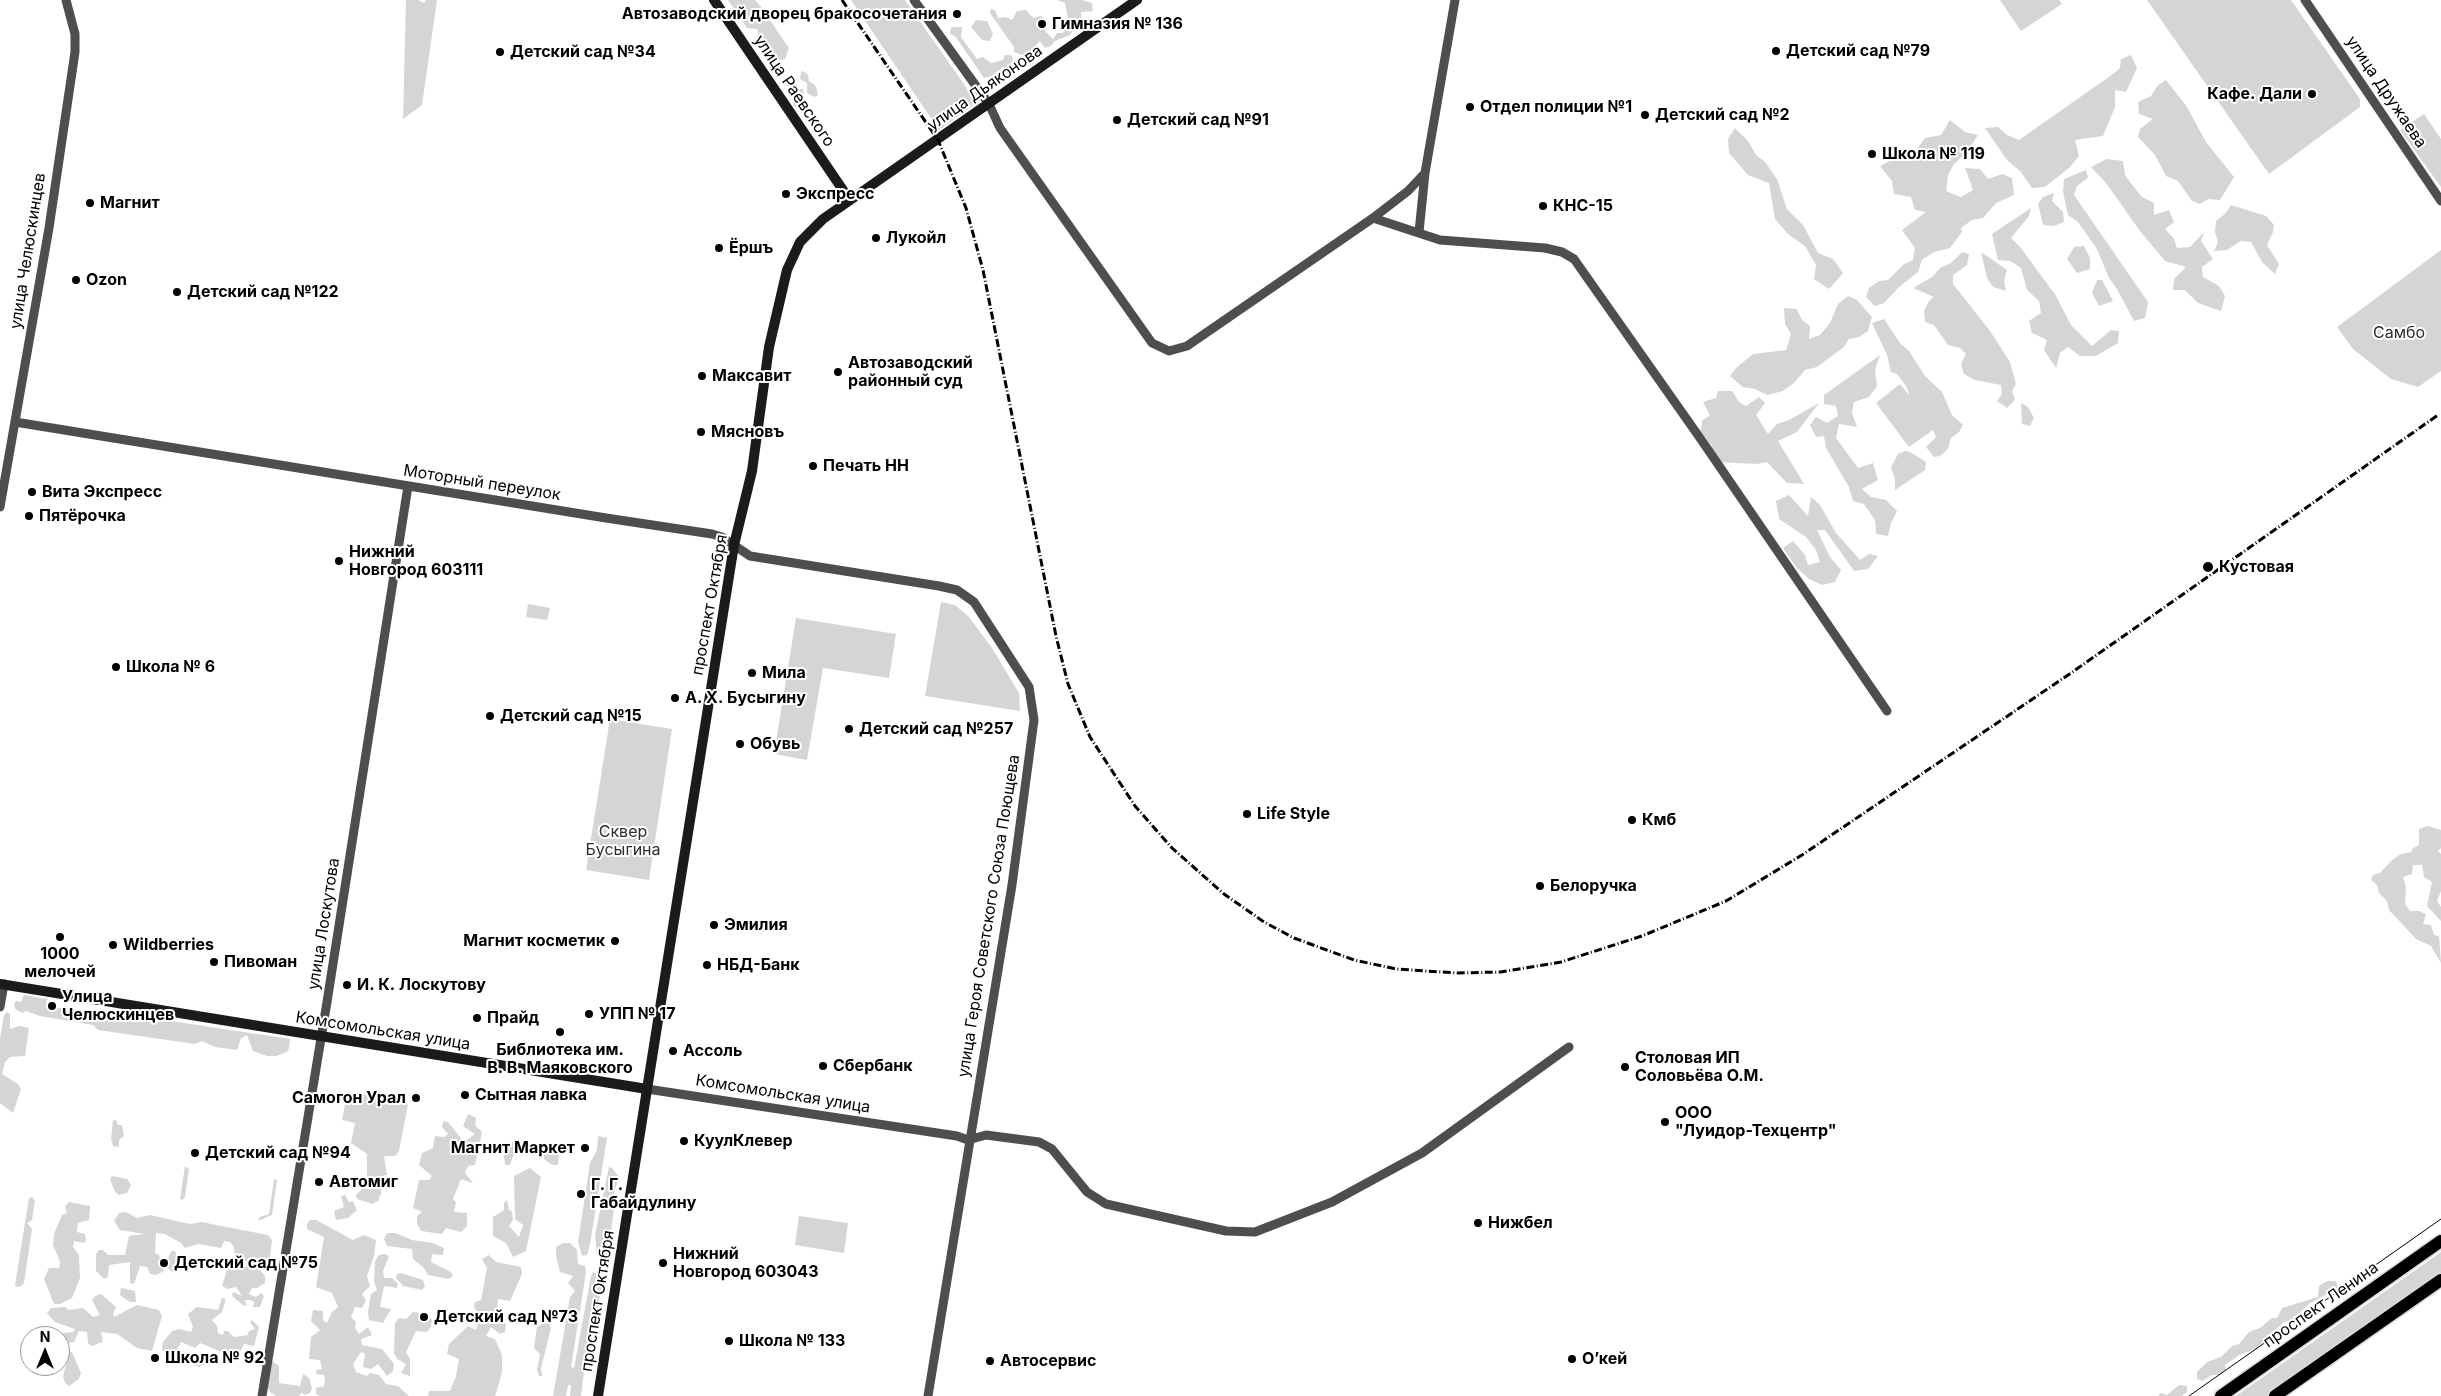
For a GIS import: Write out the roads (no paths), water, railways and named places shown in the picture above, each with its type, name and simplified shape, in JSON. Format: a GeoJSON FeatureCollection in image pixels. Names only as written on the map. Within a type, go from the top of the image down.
{"type":"FeatureCollection","features":[{"type":"Feature","properties":{"kind":"main road","name":"улица Раевского"},"geometry":{"type":"LineString","coordinates":[[714,0],[849,199]]}},
{"type":"Feature","properties":{"kind":"main road","name":"улица Дьяконова"},"geometry":{"type":"LineString","coordinates":[[849,199],[1137,0]]}},
{"type":"Feature","properties":{"kind":"main road","name":"проспект Октября"},"geometry":{"type":"LineString","coordinates":[[598,1396],[734,545],[752,471],[769,347],[786,270],[800,242],[823,219],[849,199]]}},
{"type":"Feature","properties":{"kind":"main road","name":"Комсомольская улица"},"geometry":{"type":"LineString","coordinates":[[2,984],[647,1089]]}},
{"type":"Feature","properties":{"kind":"main road","name":"проспект Ленина"},"geometry":{"type":"LineString","coordinates":[[2221,1396],[2441,1241]]}},
{"type":"Feature","properties":{"kind":"main road"},"geometry":{"type":"LineString","coordinates":[[2276,1396],[2441,1280]]}},
{"type":"Feature","properties":{"kind":"street","name":"улица Челюскинцев"},"geometry":{"type":"LineString","coordinates":[[0,506],[49,228],[75,52],[74,34],[66,0]]}},
{"type":"Feature","properties":{"kind":"street"},"geometry":{"type":"LineString","coordinates":[[914,0],[989,104],[1000,128],[1152,343],[1169,351],[1187,346],[1373,218],[1404,195],[1425,173]]}},
{"type":"Feature","properties":{"kind":"street"},"geometry":{"type":"LineString","coordinates":[[1419,232],[1425,173],[1455,0]]}},
{"type":"Feature","properties":{"kind":"street","name":"улица Дружаева"},"geometry":{"type":"LineString","coordinates":[[2305,0],[2441,201]]}},
{"type":"Feature","properties":{"kind":"street"},"geometry":{"type":"LineString","coordinates":[[1404,195],[1412,194],[1420,197],[1423,202]]}},
{"type":"Feature","properties":{"kind":"street"},"geometry":{"type":"LineString","coordinates":[[1392,204],[1390,213],[1397,225]]}},
{"type":"Feature","properties":{"kind":"street"},"geometry":{"type":"LineString","coordinates":[[1373,218],[1440,240],[1545,248],[1562,252],[1574,259],[1887,711]]}},
{"type":"Feature","properties":{"kind":"street"},"geometry":{"type":"LineString","coordinates":[[1408,229],[1416,227],[1420,219]]}},
{"type":"Feature","properties":{"kind":"street","name":"Моторный переулок"},"geometry":{"type":"LineString","coordinates":[[15,422],[712,534],[734,545],[750,556],[939,586]]}},
{"type":"Feature","properties":{"kind":"street","name":"улица Лоскутова"},"geometry":{"type":"LineString","coordinates":[[262,1396],[408,486]]}},
{"type":"Feature","properties":{"kind":"street","name":"улица Героя Советского Союза Поющева"},"geometry":{"type":"LineString","coordinates":[[928,1396],[968,1140],[1012,885],[1030,760],[1034,709],[1029,687],[974,602],[957,590],[939,586]]}},
{"type":"Feature","properties":{"kind":"street"},"geometry":{"type":"LineString","coordinates":[[0,1007],[2,984]]}},
{"type":"Feature","properties":{"kind":"street"},"geometry":{"type":"LineString","coordinates":[[968,1140],[986,1135],[1039,1142],[1052,1149],[1087,1192],[1106,1204],[1226,1231],[1256,1232],[1332,1202],[1422,1153],[1569,1047]]}},
{"type":"Feature","properties":{"kind":"street","name":"Комсомольская улица"},"geometry":{"type":"LineString","coordinates":[[647,1089],[938,1133],[968,1140]]}},
{"type":"Feature","properties":{"kind":"tram line"},"geometry":{"type":"LineString","coordinates":[[2189,1396],[2441,1219]]}},
{"type":"Feature","properties":{"kind":"railway"},"geometry":{"type":"LineString","coordinates":[[842,0],[938,140],[966,208],[983,270],[1056,636],[1068,684],[1090,737],[1135,806],[1172,848],[1224,894],[1264,922],[1294,938],[1354,960],[1396,969],[1457,973],[1501,972],[1561,962],[1642,936],[1726,901],[1802,855],[2071,673],[2438,415]]}},
{"type":"Feature","properties":{"kind":"place","name":"Автозаводский дворец бракосочетания"},"geometry":{"type":"Point","coordinates":[957,14]}},
{"type":"Feature","properties":{"kind":"place","name":"Гимназия № 136"},"geometry":{"type":"Point","coordinates":[1042,24]}},
{"type":"Feature","properties":{"kind":"place","name":"Детский сад №79"},"geometry":{"type":"Point","coordinates":[1776,51]}},
{"type":"Feature","properties":{"kind":"place","name":"Детский сад №34"},"geometry":{"type":"Point","coordinates":[500,52]}},
{"type":"Feature","properties":{"kind":"place","name":"Кафе. Дали"},"geometry":{"type":"Point","coordinates":[2312,94]}},
{"type":"Feature","properties":{"kind":"place","name":"Отдел полиции №1"},"geometry":{"type":"Point","coordinates":[1470,107]}},
{"type":"Feature","properties":{"kind":"place","name":"Детский сад №2"},"geometry":{"type":"Point","coordinates":[1645,115]}},
{"type":"Feature","properties":{"kind":"place","name":"Детский сад №91"},"geometry":{"type":"Point","coordinates":[1117,120]}},
{"type":"Feature","properties":{"kind":"place","name":"Школа № 119"},"geometry":{"type":"Point","coordinates":[1872,154]}},
{"type":"Feature","properties":{"kind":"place","name":"Экспресс"},"geometry":{"type":"Point","coordinates":[786,194]}},
{"type":"Feature","properties":{"kind":"place","name":"Магнит"},"geometry":{"type":"Point","coordinates":[90,203]}},
{"type":"Feature","properties":{"kind":"place","name":"КНС-15"},"geometry":{"type":"Point","coordinates":[1543,206]}},
{"type":"Feature","properties":{"kind":"place","name":"Лукойл"},"geometry":{"type":"Point","coordinates":[876,238]}},
{"type":"Feature","properties":{"kind":"place","name":"Ёршъ"},"geometry":{"type":"Point","coordinates":[719,248]}},
{"type":"Feature","properties":{"kind":"place","name":"Ozon"},"geometry":{"type":"Point","coordinates":[76,280]}},
{"type":"Feature","properties":{"kind":"place","name":"Детский сад №122"},"geometry":{"type":"Point","coordinates":[177,292]}},
{"type":"Feature","properties":{"kind":"place","name":"Автозаводский районный суд"},"geometry":{"type":"Point","coordinates":[838,372]}},
{"type":"Feature","properties":{"kind":"place","name":"Максавит"},"geometry":{"type":"Point","coordinates":[702,376]}},
{"type":"Feature","properties":{"kind":"place","name":"Мясновъ"},"geometry":{"type":"Point","coordinates":[701,432]}},
{"type":"Feature","properties":{"kind":"place","name":"Печать НН"},"geometry":{"type":"Point","coordinates":[813,466]}},
{"type":"Feature","properties":{"kind":"place","name":"Вита Экспресс"},"geometry":{"type":"Point","coordinates":[32,492]}},
{"type":"Feature","properties":{"kind":"place","name":"Пятёрочка"},"geometry":{"type":"Point","coordinates":[29,516]}},
{"type":"Feature","properties":{"kind":"place","name":"Нижний Новгород 603111"},"geometry":{"type":"Point","coordinates":[339,561]}},
{"type":"Feature","properties":{"kind":"place","name":"Кустовая"},"geometry":{"type":"Point","coordinates":[2208,567]}},
{"type":"Feature","properties":{"kind":"place","name":"Школа № 6"},"geometry":{"type":"Point","coordinates":[116,667]}},
{"type":"Feature","properties":{"kind":"place","name":"Мила"},"geometry":{"type":"Point","coordinates":[752,673]}},
{"type":"Feature","properties":{"kind":"place","name":"А. Х. Бусыгину"},"geometry":{"type":"Point","coordinates":[675,698]}},
{"type":"Feature","properties":{"kind":"place","name":"Детский сад №15"},"geometry":{"type":"Point","coordinates":[490,716]}},
{"type":"Feature","properties":{"kind":"place","name":"Детский сад №257"},"geometry":{"type":"Point","coordinates":[849,729]}},
{"type":"Feature","properties":{"kind":"place","name":"Обувь"},"geometry":{"type":"Point","coordinates":[740,744]}},
{"type":"Feature","properties":{"kind":"place","name":"Life Style"},"geometry":{"type":"Point","coordinates":[1247,814]}},
{"type":"Feature","properties":{"kind":"place","name":"Кмб"},"geometry":{"type":"Point","coordinates":[1632,820]}},
{"type":"Feature","properties":{"kind":"place","name":"Белоручка"},"geometry":{"type":"Point","coordinates":[1540,886]}},
{"type":"Feature","properties":{"kind":"place","name":"Эмилия"},"geometry":{"type":"Point","coordinates":[714,925]}},
{"type":"Feature","properties":{"kind":"place","name":"1000 мелочей"},"geometry":{"type":"Point","coordinates":[60,937]}},
{"type":"Feature","properties":{"kind":"place","name":"Магнит косметик"},"geometry":{"type":"Point","coordinates":[615,941]}},
{"type":"Feature","properties":{"kind":"place","name":"Wildberries"},"geometry":{"type":"Point","coordinates":[113,945]}},
{"type":"Feature","properties":{"kind":"place","name":"Пивоман"},"geometry":{"type":"Point","coordinates":[214,962]}},
{"type":"Feature","properties":{"kind":"place","name":"НБД-Банк"},"geometry":{"type":"Point","coordinates":[707,965]}},
{"type":"Feature","properties":{"kind":"place","name":"И. К. Лоскутову"},"geometry":{"type":"Point","coordinates":[347,985]}},
{"type":"Feature","properties":{"kind":"place","name":"Улица Челюскинцев"},"geometry":{"type":"Point","coordinates":[52,1006]}},
{"type":"Feature","properties":{"kind":"place","name":"УПП № 17"},"geometry":{"type":"Point","coordinates":[589,1014]}},
{"type":"Feature","properties":{"kind":"place","name":"Прайд"},"geometry":{"type":"Point","coordinates":[477,1018]}},
{"type":"Feature","properties":{"kind":"place","name":"Библиотека им. В. В. Маяковского"},"geometry":{"type":"Point","coordinates":[560,1032]}},
{"type":"Feature","properties":{"kind":"place","name":"Ассоль"},"geometry":{"type":"Point","coordinates":[673,1051]}},
{"type":"Feature","properties":{"kind":"place","name":"Сбербанк"},"geometry":{"type":"Point","coordinates":[823,1066]}},
{"type":"Feature","properties":{"kind":"place","name":"Столовая ИП Соловьёва О.М."},"geometry":{"type":"Point","coordinates":[1625,1067]}},
{"type":"Feature","properties":{"kind":"place","name":"Сытная лавка"},"geometry":{"type":"Point","coordinates":[465,1095]}},
{"type":"Feature","properties":{"kind":"place","name":"Самогон Урал"},"geometry":{"type":"Point","coordinates":[416,1098]}},
{"type":"Feature","properties":{"kind":"place","name":"ООО \"Луидор-Техцентр\""},"geometry":{"type":"Point","coordinates":[1665,1122]}},
{"type":"Feature","properties":{"kind":"place","name":"КуулКлевер"},"geometry":{"type":"Point","coordinates":[684,1141]}},
{"type":"Feature","properties":{"kind":"place","name":"Магнит Маркет"},"geometry":{"type":"Point","coordinates":[585,1148]}},
{"type":"Feature","properties":{"kind":"place","name":"Детский сад №94"},"geometry":{"type":"Point","coordinates":[195,1153]}},
{"type":"Feature","properties":{"kind":"place","name":"Автомиг"},"geometry":{"type":"Point","coordinates":[319,1182]}},
{"type":"Feature","properties":{"kind":"place","name":"Г. Г. Габайдулину"},"geometry":{"type":"Point","coordinates":[581,1194]}},
{"type":"Feature","properties":{"kind":"place","name":"Нижбел"},"geometry":{"type":"Point","coordinates":[1478,1223]}},
{"type":"Feature","properties":{"kind":"place","name":"Детский сад №75"},"geometry":{"type":"Point","coordinates":[164,1263]}},
{"type":"Feature","properties":{"kind":"place","name":"Нижний Новгород 603043"},"geometry":{"type":"Point","coordinates":[663,1263]}},
{"type":"Feature","properties":{"kind":"place","name":"Детский сад №73"},"geometry":{"type":"Point","coordinates":[424,1317]}},
{"type":"Feature","properties":{"kind":"place","name":"Школа № 133"},"geometry":{"type":"Point","coordinates":[729,1341]}},
{"type":"Feature","properties":{"kind":"place","name":"Школа № 92"},"geometry":{"type":"Point","coordinates":[155,1358]}},
{"type":"Feature","properties":{"kind":"place","name":"О’кей"},"geometry":{"type":"Point","coordinates":[1572,1359]}},
{"type":"Feature","properties":{"kind":"place","name":"Автосервис"},"geometry":{"type":"Point","coordinates":[990,1361]}},
{"type":"Feature","properties":{"kind":"park label","name":"Самбо"},"geometry":{"type":"Point","coordinates":[2399,333]}},
{"type":"Feature","properties":{"kind":"park label","name":"Сквер Бусыгина"},"geometry":{"type":"Point","coordinates":[623,841]}}]}
